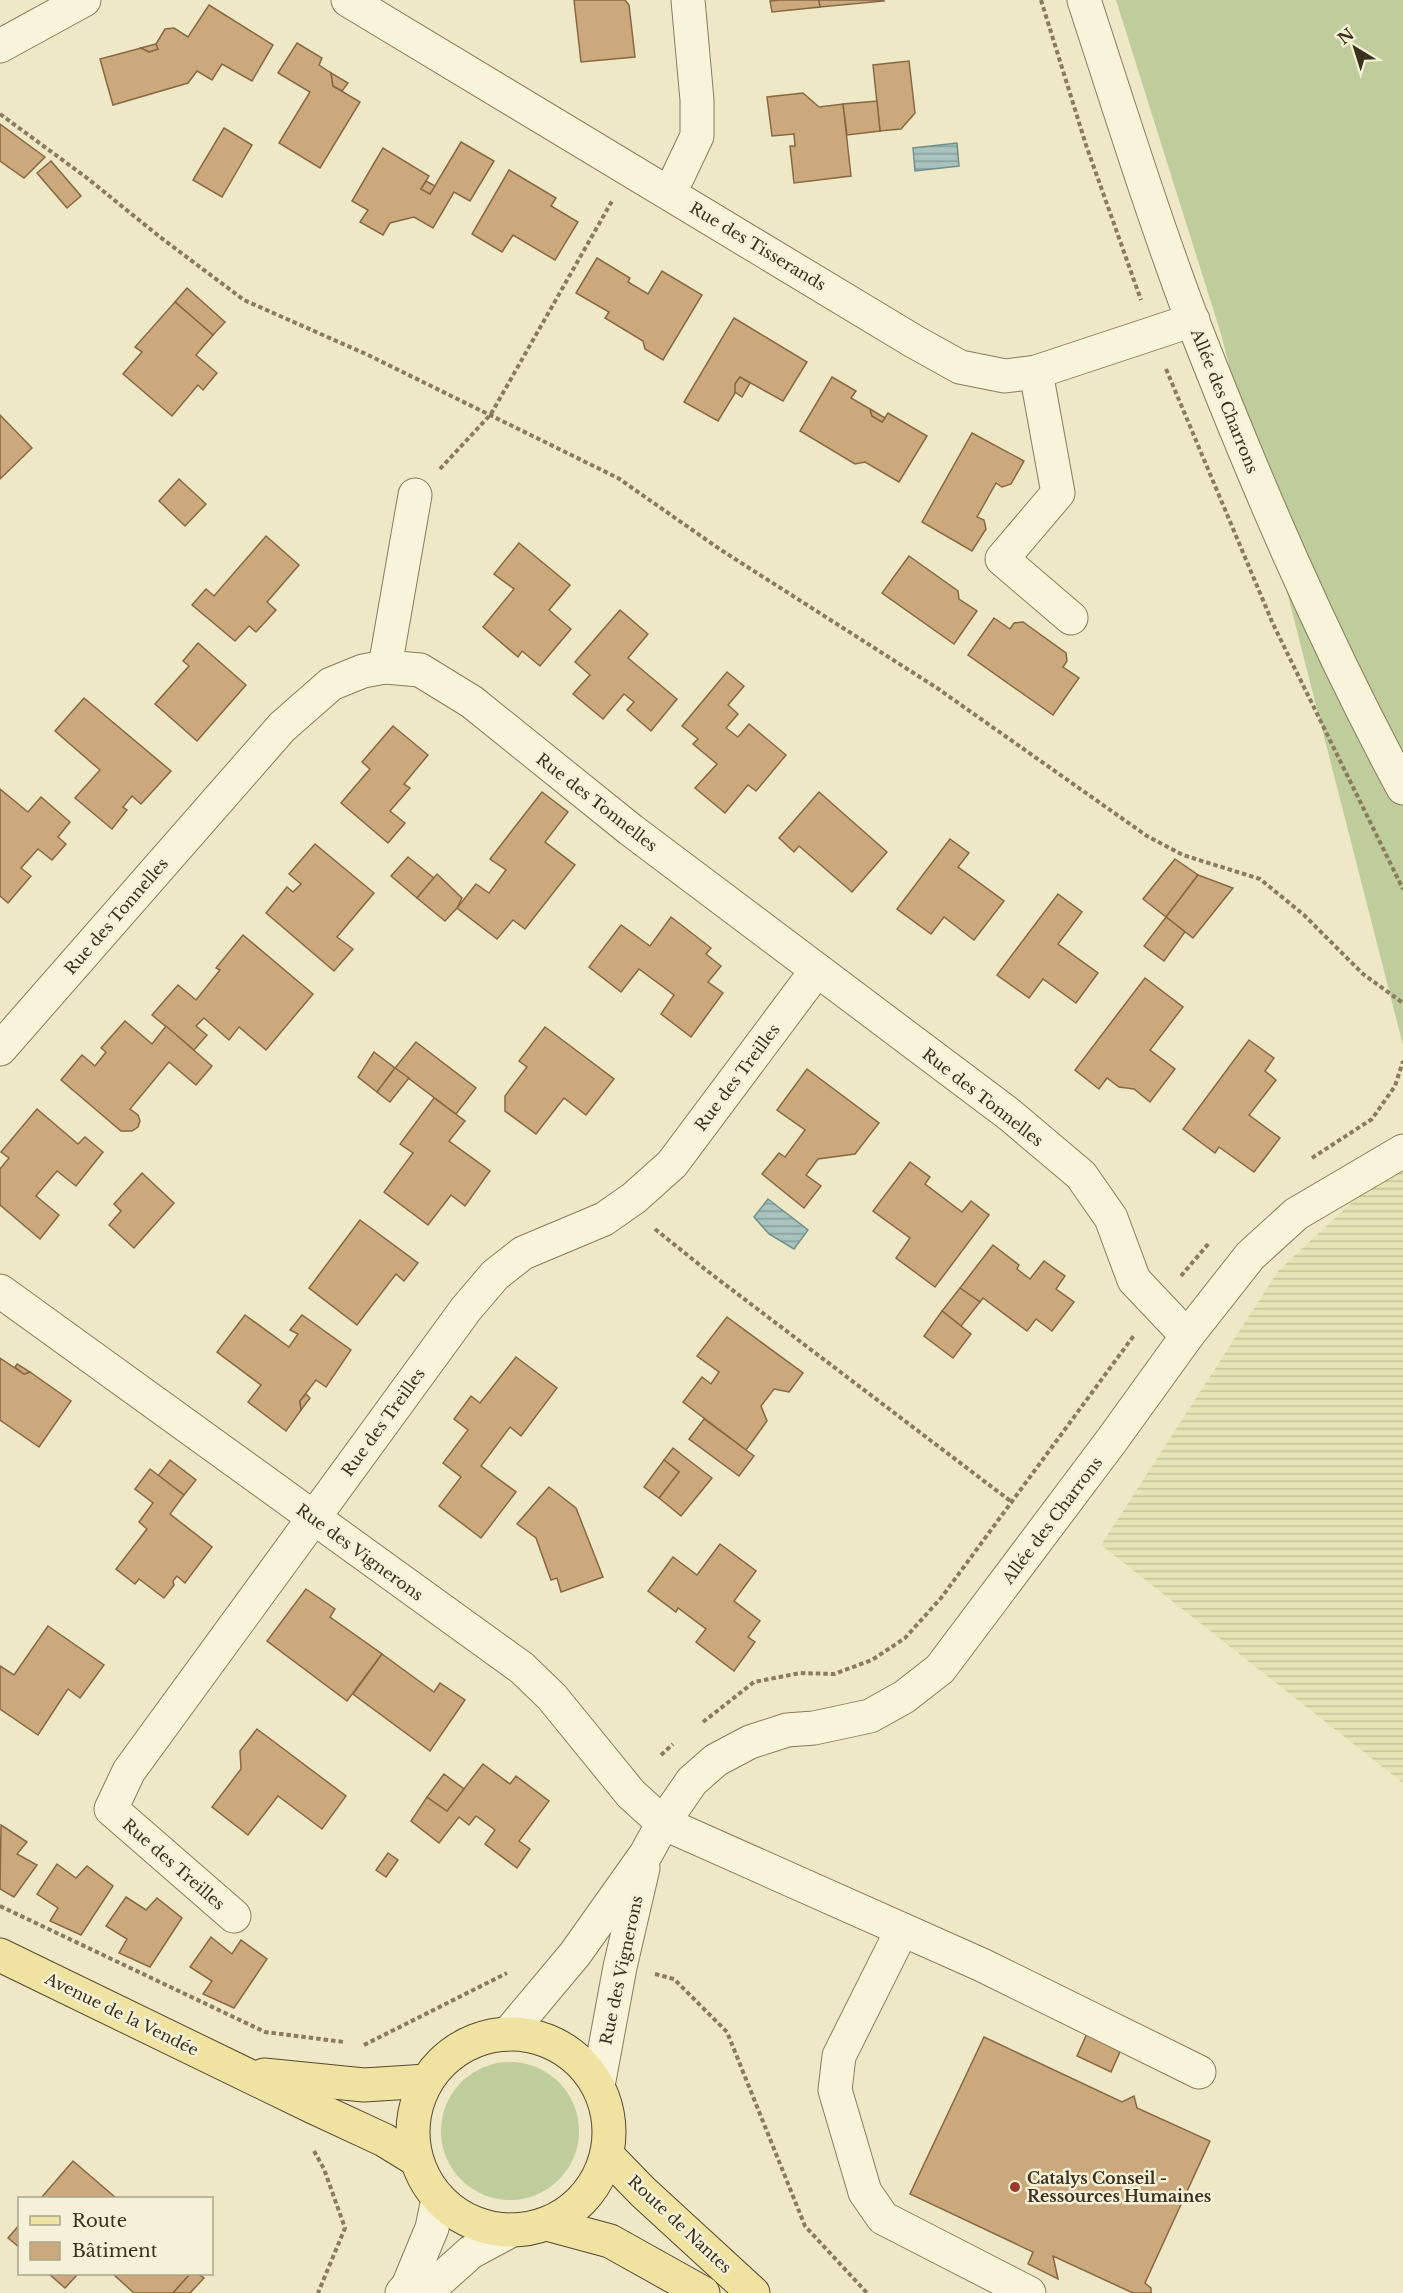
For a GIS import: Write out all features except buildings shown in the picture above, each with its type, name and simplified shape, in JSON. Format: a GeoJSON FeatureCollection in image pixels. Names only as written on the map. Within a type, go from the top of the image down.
{"type":"FeatureCollection","features":[{"type":"Feature","properties":{"kind":"main road","name":"Avenue de la Vendée"},"geometry":{"type":"LineString","coordinates":[[0,1956],[384,2140],[416,2159]]}},
{"type":"Feature","properties":{"kind":"main road"},"geometry":{"type":"LineString","coordinates":[[508,2034],[535,2036],[560,2046],[582,2064],[598,2086],[606,2108],[609,2131],[607,2155],[595,2184],[574,2208],[547,2224],[530,2229],[485,2227],[459,2216],[438,2199],[424,2180],[416,2159],[412,2132],[416,2105],[427,2081],[448,2056],[476,2040],[508,2034]]}},
{"type":"Feature","properties":{"kind":"main road","name":"Avenue de la Vendée"},"geometry":{"type":"LineString","coordinates":[[244,2073],[364,2085],[427,2081]]}},
{"type":"Feature","properties":{"kind":"main road","name":"Route de Nantes"},"geometry":{"type":"LineString","coordinates":[[607,2155],[643,2192],[753,2293]]}},
{"type":"Feature","properties":{"kind":"main road"},"geometry":{"type":"LineString","coordinates":[[547,2224],[610,2241],[703,2293]]}},
{"type":"Feature","properties":{"kind":"street"},"geometry":{"type":"LineString","coordinates":[[0,46],[48,9],[84,0]]}},
{"type":"Feature","properties":{"kind":"street","name":"Rue des Tisserands"},"geometry":{"type":"LineString","coordinates":[[348,0],[960,367],[1005,376],[1036,372],[1193,320]]}},
{"type":"Feature","properties":{"kind":"street"},"geometry":{"type":"LineString","coordinates":[[670,193],[697,136],[697,100],[688,0]]}},
{"type":"Feature","properties":{"kind":"street","name":"Allée des Charrons"},"geometry":{"type":"LineString","coordinates":[[1084,0],[1193,320],[1269,508],[1310,602],[1403,788]]}},
{"type":"Feature","properties":{"kind":"street"},"geometry":{"type":"LineString","coordinates":[[1036,372],[1058,493],[1002,559],[1071,618]]}},
{"type":"Feature","properties":{"kind":"street"},"geometry":{"type":"LineString","coordinates":[[385,667],[415,495]]}},
{"type":"Feature","properties":{"kind":"street","name":"Rue des Tonnelles"},"geometry":{"type":"LineString","coordinates":[[0,1049],[282,728],[331,684],[363,671],[385,667],[420,670],[472,702],[631,830],[1010,1116],[1081,1175],[1111,1218],[1134,1280],[1187,1335]]}},
{"type":"Feature","properties":{"kind":"street","name":"Rue des Treilles"},"geometry":{"type":"LineString","coordinates":[[234,1916],[111,1809],[129,1771],[466,1309],[495,1275],[522,1253],[604,1219],[672,1164],[817,970]]}},
{"type":"Feature","properties":{"kind":"street","name":"Allée des Charrons"},"geometry":{"type":"LineString","coordinates":[[663,1823],[692,1781],[716,1760],[750,1742],[787,1730],[814,1728],[870,1716],[904,1697],[940,1670],[1112,1440],[1187,1335],[1250,1256],[1296,1214],[1403,1151]]}},
{"type":"Feature","properties":{"kind":"street","name":"Rue des Vignerons"},"geometry":{"type":"LineString","coordinates":[[0,1290],[522,1668],[552,1696],[631,1794],[663,1823],[646,1854],[575,1954],[508,2034]]}},
{"type":"Feature","properties":{"kind":"street"},"geometry":{"type":"LineString","coordinates":[[663,1823],[982,1965],[1199,2072]]}},
{"type":"Feature","properties":{"kind":"street","name":"Rue des Vignerons"},"geometry":{"type":"LineString","coordinates":[[598,2086],[620,1967],[646,1854]]}},
{"type":"Feature","properties":{"kind":"street"},"geometry":{"type":"LineString","coordinates":[[902,1930],[839,2056],[835,2090],[865,2192],[883,2218],[1029,2293]]}},
{"type":"Feature","properties":{"kind":"street"},"geometry":{"type":"LineString","coordinates":[[402,2293],[408,2286],[432,2228],[438,2199]]}},
{"type":"Feature","properties":{"kind":"street"},"geometry":{"type":"LineString","coordinates":[[425,2293],[471,2252],[512,2230]]}},
{"type":"Feature","properties":{"kind":"path"},"geometry":{"type":"LineString","coordinates":[[1041,0],[1107,208],[1154,334]]}},
{"type":"Feature","properties":{"kind":"path"},"geometry":{"type":"LineString","coordinates":[[0,114],[87,178],[243,300],[369,355],[618,478],[721,550],[937,688],[1147,836],[1183,855],[1260,879],[1304,915],[1364,974],[1403,1003]]}},
{"type":"Feature","properties":{"kind":"path"},"geometry":{"type":"LineString","coordinates":[[415,495],[491,414],[630,170]]}},
{"type":"Feature","properties":{"kind":"path"},"geometry":{"type":"LineString","coordinates":[[1309,1160],[1372,1119],[1395,1086],[1403,1061]]}},
{"type":"Feature","properties":{"kind":"path"},"geometry":{"type":"LineString","coordinates":[[625,1204],[706,1270],[1013,1503]]}},
{"type":"Feature","properties":{"kind":"path"},"geometry":{"type":"LineString","coordinates":[[699,1725],[754,1682],[800,1673],[834,1674],[872,1660],[905,1638],[941,1598],[1013,1503],[1119,1354],[1212,1240]]}},
{"type":"Feature","properties":{"kind":"path"},"geometry":{"type":"LineString","coordinates":[[631,1794],[665,1750],[682,1737]]}},
{"type":"Feature","properties":{"kind":"path"},"geometry":{"type":"LineString","coordinates":[[0,1906],[265,2032]]}},
{"type":"Feature","properties":{"kind":"path"},"geometry":{"type":"LineString","coordinates":[[311,2144],[324,2169],[345,2228],[318,2293]]}},
{"type":"Feature","properties":{"kind":"green space"},"geometry":{"type":"Polygon","coordinates":[[[1116,0],[1403,0],[1403,1045],[1221,334],[1116,0]]]}},
{"type":"Feature","properties":{"kind":"green space"},"geometry":{"type":"Polygon","coordinates":[[[1403,1155],[1403,1783],[1101,1545],[1279,1270],[1403,1155]]]}},
{"type":"Feature","properties":{"kind":"green space"},"geometry":{"type":"Polygon","coordinates":[[[510,2062],[536,2067],[559,2082],[574,2105],[579,2131],[574,2157],[559,2180],[536,2195],[510,2200],[484,2195],[461,2180],[446,2157],[441,2131],[446,2105],[461,2082],[484,2067],[510,2062]]]}},
{"type":"Feature","properties":{"kind":"water"},"geometry":{"type":"Polygon","coordinates":[[[957,143],[959,166],[915,171],[913,148],[957,143]]]}},
{"type":"Feature","properties":{"kind":"water"},"geometry":{"type":"Polygon","coordinates":[[[768,1199],[808,1230],[794,1249],[769,1234],[754,1217],[768,1199]]]}},
{"type":"Feature","properties":{"kind":"place","name":"Catalys Conseil - Ressources Humaines"},"geometry":{"type":"Point","coordinates":[1015,2187]}}]}
